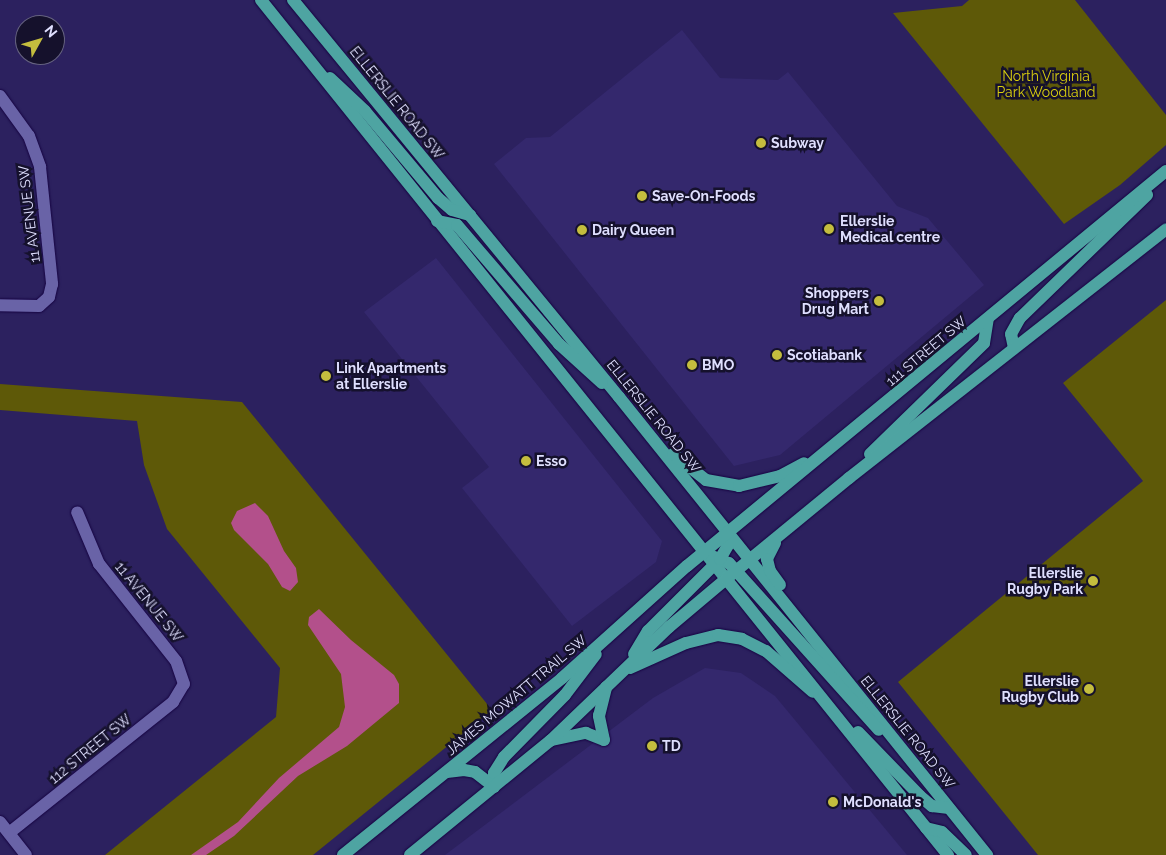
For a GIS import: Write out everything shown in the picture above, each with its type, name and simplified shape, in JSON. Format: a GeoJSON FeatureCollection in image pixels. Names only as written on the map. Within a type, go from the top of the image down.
{"type":"FeatureCollection","features":[{"type":"Feature","properties":{"kind":"main road"},"geometry":{"type":"LineString","coordinates":[[262,0],[295,46],[704,552],[731,575],[857,709],[915,764]]}},
{"type":"Feature","properties":{"kind":"main road","name":"ELLERSLIE ROAD SW"},"geometry":{"type":"LineString","coordinates":[[293,0],[619,397],[988,855]]}},
{"type":"Feature","properties":{"kind":"main road"},"geometry":{"type":"LineString","coordinates":[[295,46],[365,111],[438,198],[452,210],[470,215]]}},
{"type":"Feature","properties":{"kind":"main road"},"geometry":{"type":"LineString","coordinates":[[1014,348],[1011,338],[1017,322],[1126,218],[1161,175]]}},
{"type":"Feature","properties":{"kind":"main road","name":"111 STREET SW"},"geometry":{"type":"LineString","coordinates":[[704,552],[1161,175]]}},
{"type":"Feature","properties":{"kind":"main road"},"geometry":{"type":"LineString","coordinates":[[437,221],[457,225],[559,344],[619,397]]}},
{"type":"Feature","properties":{"kind":"main road"},"geometry":{"type":"LineString","coordinates":[[410,855],[550,741],[623,670],[731,575],[849,478],[1166,229]]}},
{"type":"Feature","properties":{"kind":"main road"},"geometry":{"type":"LineString","coordinates":[[849,478],[891,430],[984,343],[988,319]]}},
{"type":"Feature","properties":{"kind":"main road"},"geometry":{"type":"LineString","coordinates":[[640,423],[689,468],[706,480],[722,485],[738,486],[780,476],[834,446]]}},
{"type":"Feature","properties":{"kind":"main road"},"geometry":{"type":"LineString","coordinates":[[623,670],[648,631],[718,562],[728,545],[728,532]]}},
{"type":"Feature","properties":{"kind":"main road"},"geometry":{"type":"LineString","coordinates":[[781,535],[768,554],[770,571],[896,733],[915,764]]}},
{"type":"Feature","properties":{"kind":"main road","name":"JAMES MOWATT TRAIL SW"},"geometry":{"type":"LineString","coordinates":[[343,855],[607,638],[704,552]]}},
{"type":"Feature","properties":{"kind":"main road"},"geometry":{"type":"LineString","coordinates":[[731,575],[828,703],[948,855]]}},
{"type":"Feature","properties":{"kind":"main road"},"geometry":{"type":"LineString","coordinates":[[623,670],[686,643],[718,635],[732,637],[766,651],[828,703]]}},
{"type":"Feature","properties":{"kind":"main road"},"geometry":{"type":"LineString","coordinates":[[494,786],[494,774],[504,758],[565,695],[607,638]]}},
{"type":"Feature","properties":{"kind":"main road"},"geometry":{"type":"LineString","coordinates":[[550,741],[586,733],[604,740],[599,716],[606,687]]}},
{"type":"Feature","properties":{"kind":"main road"},"geometry":{"type":"LineString","coordinates":[[842,721],[864,736],[932,806],[949,808]]}},
{"type":"Feature","properties":{"kind":"main road"},"geometry":{"type":"LineString","coordinates":[[446,772],[464,770],[475,772],[494,786]]}},
{"type":"Feature","properties":{"kind":"main road"},"geometry":{"type":"LineString","coordinates":[[926,828],[942,832],[966,855]]}},
{"type":"Feature","properties":{"kind":"street","name":"11 AVENUE SW"},"geometry":{"type":"LineString","coordinates":[[0,96],[29,136],[42,180],[52,284],[49,297],[39,306],[0,305]]}},
{"type":"Feature","properties":{"kind":"street","name":"11 AVENUE SW"},"geometry":{"type":"LineString","coordinates":[[78,512],[99,564],[176,661],[184,684]]}},
{"type":"Feature","properties":{"kind":"street","name":"112 STREET SW"},"geometry":{"type":"LineString","coordinates":[[8,833],[173,702],[184,684]]}},
{"type":"Feature","properties":{"kind":"street"},"geometry":{"type":"LineString","coordinates":[[0,822],[26,855]]}},
{"type":"Feature","properties":{"kind":"shaded area"},"geometry":{"type":"Polygon","coordinates":[[[682,30],[720,78],[778,80],[788,72],[897,206],[928,218],[984,285],[780,455],[734,466],[494,164],[526,138],[550,137],[682,30]]]}},
{"type":"Feature","properties":{"kind":"shaded area"},"geometry":{"type":"Polygon","coordinates":[[[436,258],[662,541],[656,562],[572,626],[462,488],[489,467],[364,312],[436,258]]]}},
{"type":"Feature","properties":{"kind":"shaded area"},"geometry":{"type":"Polygon","coordinates":[[[255,503],[268,516],[284,551],[296,568],[298,582],[290,591],[282,587],[268,564],[234,530],[231,523],[237,511],[255,503]]]}},
{"type":"Feature","properties":{"kind":"shaded area"},"geometry":{"type":"Polygon","coordinates":[[[319,609],[351,640],[394,675],[399,684],[399,703],[347,746],[298,776],[234,836],[206,855],[191,855],[238,822],[279,778],[339,727],[345,707],[341,674],[308,625],[309,617],[319,609]]]}},
{"type":"Feature","properties":{"kind":"shaded area"},"geometry":{"type":"Polygon","coordinates":[[[705,668],[741,673],[775,696],[907,855],[445,855],[653,698],[705,668]]]}},
{"type":"Feature","properties":{"kind":"green space","name":"North Virginia Park Woodland"},"geometry":{"type":"Polygon","coordinates":[[[969,0],[1075,0],[1166,115],[1166,145],[1120,185],[1064,224],[893,13],[962,6],[969,0]]]}},
{"type":"Feature","properties":{"kind":"green space","name":"Ellerslie Rugby Park"},"geometry":{"type":"Polygon","coordinates":[[[1166,300],[1166,855],[1038,855],[898,682],[1143,481],[1063,383],[1166,300]]]}},
{"type":"Feature","properties":{"kind":"green space"},"geometry":{"type":"Polygon","coordinates":[[[0,384],[242,402],[492,710],[313,855],[105,855],[276,717],[280,668],[167,529],[144,465],[137,421],[0,410],[0,384]]]}},
{"type":"Feature","properties":{"kind":"place","name":"Subway"},"geometry":{"type":"Point","coordinates":[761,143]}},
{"type":"Feature","properties":{"kind":"place","name":"Save-On-Foods"},"geometry":{"type":"Point","coordinates":[642,196]}},
{"type":"Feature","properties":{"kind":"place","name":"Ellerslie Medical centre"},"geometry":{"type":"Point","coordinates":[829,229]}},
{"type":"Feature","properties":{"kind":"place","name":"Dairy Queen"},"geometry":{"type":"Point","coordinates":[582,230]}},
{"type":"Feature","properties":{"kind":"place","name":"Shoppers Drug Mart"},"geometry":{"type":"Point","coordinates":[879,301]}},
{"type":"Feature","properties":{"kind":"place","name":"Scotiabank"},"geometry":{"type":"Point","coordinates":[777,355]}},
{"type":"Feature","properties":{"kind":"place","name":"BMO"},"geometry":{"type":"Point","coordinates":[692,365]}},
{"type":"Feature","properties":{"kind":"place","name":"Link Apartments at Ellerslie"},"geometry":{"type":"Point","coordinates":[326,376]}},
{"type":"Feature","properties":{"kind":"place","name":"Esso"},"geometry":{"type":"Point","coordinates":[526,461]}},
{"type":"Feature","properties":{"kind":"place","name":"Ellerslie Rugby Park"},"geometry":{"type":"Point","coordinates":[1093,581]}},
{"type":"Feature","properties":{"kind":"place","name":"Ellerslie Rugby Club"},"geometry":{"type":"Point","coordinates":[1089,689]}},
{"type":"Feature","properties":{"kind":"place","name":"TD"},"geometry":{"type":"Point","coordinates":[652,746]}},
{"type":"Feature","properties":{"kind":"place","name":"McDonald's"},"geometry":{"type":"Point","coordinates":[833,802]}}]}
